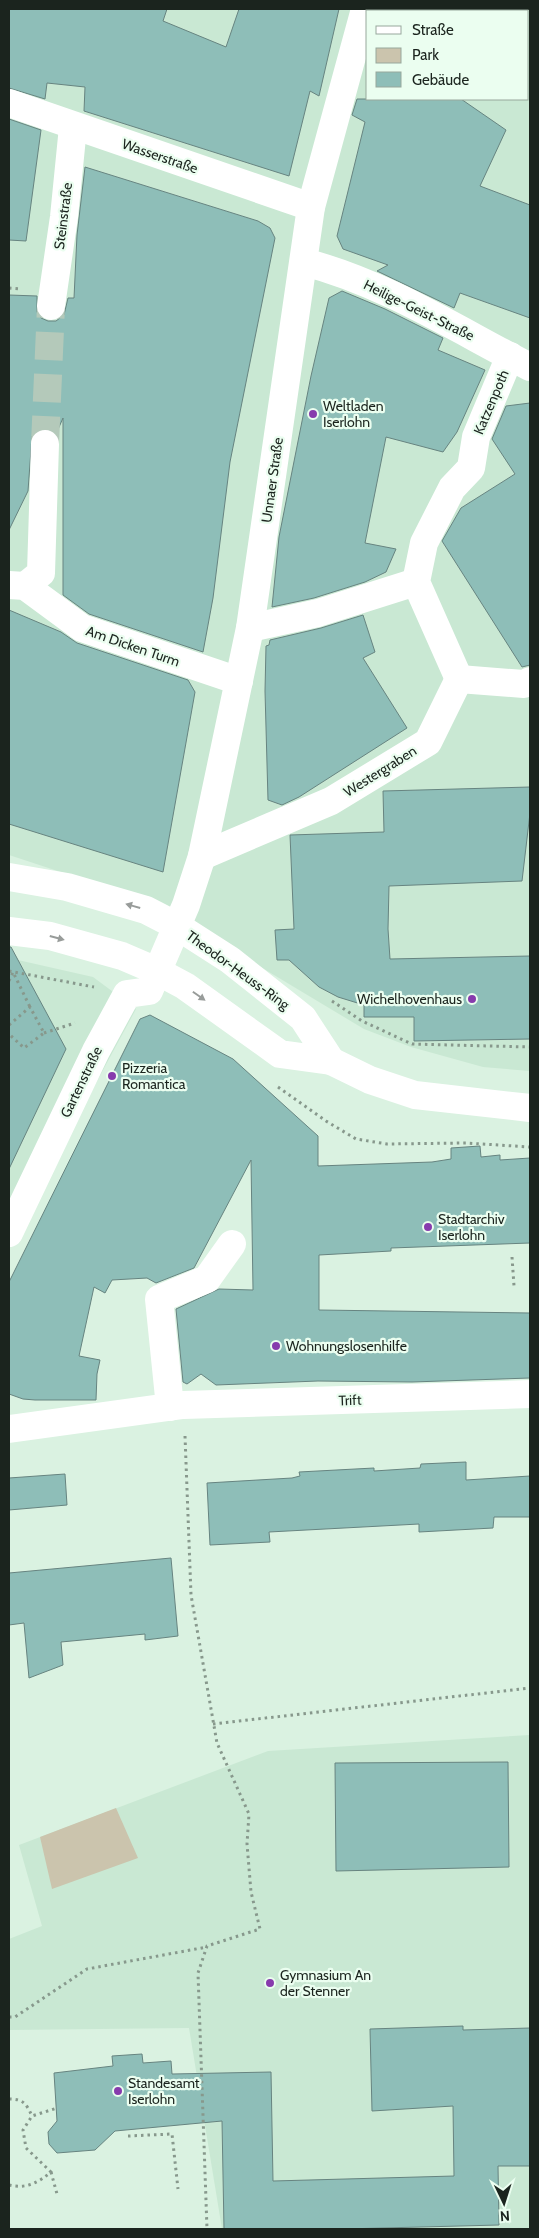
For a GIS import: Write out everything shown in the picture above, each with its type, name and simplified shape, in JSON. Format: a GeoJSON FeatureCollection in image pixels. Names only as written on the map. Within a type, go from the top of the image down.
{"type":"FeatureCollection","features":[{"type":"Feature","properties":{"kind":"street","name":"Unnaer Straße"},"geometry":{"type":"LineString","coordinates":[[167,949],[202,856],[250,628],[311,207],[365,9]]}},
{"type":"Feature","properties":{"kind":"street","name":"Wasserstraße"},"geometry":{"type":"LineString","coordinates":[[9,103],[73,127],[311,207]]}},
{"type":"Feature","properties":{"kind":"street","name":"Steinstraße"},"geometry":{"type":"LineString","coordinates":[[51,306],[64,217],[73,127]]}},
{"type":"Feature","properties":{"kind":"street","name":"Heilige-Geist-Straße"},"geometry":{"type":"LineString","coordinates":[[304,262],[331,269],[418,307],[520,361]]}},
{"type":"Feature","properties":{"kind":"street","name":"Katzenpoth"},"geometry":{"type":"LineString","coordinates":[[416,582],[424,544],[452,488],[471,468],[476,436],[520,361]]}},
{"type":"Feature","properties":{"kind":"street"},"geometry":{"type":"LineString","coordinates":[[17,585],[41,573],[46,444]]}},
{"type":"Feature","properties":{"kind":"street"},"geometry":{"type":"LineString","coordinates":[[250,628],[318,614],[416,582],[459,679],[524,684],[530,680]]}},
{"type":"Feature","properties":{"kind":"street","name":"Am Dicken Turm"},"geometry":{"type":"LineString","coordinates":[[17,585],[82,628],[238,681]]}},
{"type":"Feature","properties":{"kind":"street","name":"Westergraben"},"geometry":{"type":"LineString","coordinates":[[202,856],[331,801],[428,742],[459,679]]}},
{"type":"Feature","properties":{"kind":"street","name":"Theodor-Heuss-Ring"},"geometry":{"type":"LineString","coordinates":[[9,877],[67,887],[146,910],[185,986],[280,1054],[331,1061],[370,1080],[415,1095],[530,1108]]}},
{"type":"Feature","properties":{"kind":"street","name":"Theodor-Heuss-Ring"},"geometry":{"type":"LineString","coordinates":[[9,931],[50,936],[122,956],[167,949],[230,960],[303,1018],[331,1061]]}},
{"type":"Feature","properties":{"kind":"street"},"geometry":{"type":"LineString","coordinates":[[127,994],[149,991],[167,949]]}},
{"type":"Feature","properties":{"kind":"street","name":"Gartenstraße"},"geometry":{"type":"LineString","coordinates":[[9,1233],[96,1051],[127,994]]}},
{"type":"Feature","properties":{"kind":"street"},"geometry":{"type":"LineString","coordinates":[[177,1406],[159,1299],[207,1279],[232,1244]]}},
{"type":"Feature","properties":{"kind":"street","name":"Trift"},"geometry":{"type":"LineString","coordinates":[[9,1429],[177,1406],[530,1394]]}},
{"type":"Feature","properties":{"kind":"path"},"geometry":{"type":"LineString","coordinates":[[11,972],[127,994]]}},
{"type":"Feature","properties":{"kind":"path"},"geometry":{"type":"LineString","coordinates":[[9,981],[11,972]]}},
{"type":"Feature","properties":{"kind":"path"},"geometry":{"type":"LineString","coordinates":[[9,1034],[24,1048],[44,1033],[11,972]]}},
{"type":"Feature","properties":{"kind":"path"},"geometry":{"type":"LineString","coordinates":[[326,997],[362,1021],[412,1044],[530,1047]]}},
{"type":"Feature","properties":{"kind":"path"},"geometry":{"type":"LineString","coordinates":[[9,1025],[30,1007]]}},
{"type":"Feature","properties":{"kind":"path"},"geometry":{"type":"LineString","coordinates":[[272,1082],[326,1121],[356,1139],[387,1144],[466,1143],[530,1148]]}},
{"type":"Feature","properties":{"kind":"path"},"geometry":{"type":"LineString","coordinates":[[512,1257],[514,1286]]}},
{"type":"Feature","properties":{"kind":"path"},"geometry":{"type":"LineString","coordinates":[[9,2018],[15,2017],[88,1969],[207,1946],[260,1929],[251,1892],[247,1844],[249,1814],[217,1743],[191,1595],[177,1406]]}},
{"type":"Feature","properties":{"kind":"path"},"geometry":{"type":"LineString","coordinates":[[213,1724],[530,1688]]}},
{"type":"Feature","properties":{"kind":"path"},"geometry":{"type":"LineString","coordinates":[[207,1946],[198,1973],[207,2229]]}},
{"type":"Feature","properties":{"kind":"path"},"geometry":{"type":"LineString","coordinates":[[9,2099],[20,2099],[26,2103],[32,2116]]}},
{"type":"Feature","properties":{"kind":"path"},"geometry":{"type":"LineString","coordinates":[[56,2108],[32,2116],[23,2130],[26,2148],[51,2172],[57,2194]]}},
{"type":"Feature","properties":{"kind":"path"},"geometry":{"type":"LineString","coordinates":[[128,2136],[172,2134],[178,2189]]}},
{"type":"Feature","properties":{"kind":"path"},"geometry":{"type":"LineString","coordinates":[[9,2185],[21,2188],[40,2182],[51,2172]]}},
{"type":"Feature","properties":{"kind":"shaded area"},"geometry":{"type":"Polygon","coordinates":[[[9,9],[530,9],[530,1071],[483,1067],[411,1047],[364,1029],[152,902],[9,855],[9,9]]]}},
{"type":"Feature","properties":{"kind":"shaded area"},"geometry":{"type":"Polygon","coordinates":[[[9,958],[93,977],[136,1009],[9,1244],[9,958]]]}},
{"type":"Feature","properties":{"kind":"shaded area","name":"Gymnasium An der Stenner"},"geometry":{"type":"Polygon","coordinates":[[[530,1735],[530,2229],[222,2229],[189,2028],[9,2030],[9,1939],[42,1926],[19,1845],[268,1751],[530,1735]]]}},
{"type":"Feature","properties":{"kind":"green space"},"geometry":{"type":"Polygon","coordinates":[[[116,1808],[138,1858],[52,1889],[40,1837],[116,1808]]]}},
{"type":"Feature","properties":{"kind":"building"},"geometry":{"type":"Polygon","coordinates":[[[9,9],[167,9],[163,21],[226,47],[239,9],[339,9],[319,96],[310,91],[289,176],[84,111],[85,87],[47,83],[45,99],[9,88],[9,9]]]}},
{"type":"Feature","properties":{"kind":"building"},"geometry":{"type":"Polygon","coordinates":[[[357,99],[462,100],[506,130],[480,186],[530,205],[530,318],[460,293],[454,308],[377,271],[388,265],[343,249],[337,236],[365,122],[352,115],[357,99]]]}},
{"type":"Feature","properties":{"kind":"building"},"geometry":{"type":"Polygon","coordinates":[[[9,119],[41,130],[26,241],[9,240],[9,119]]]}},
{"type":"Feature","properties":{"kind":"building"},"geometry":{"type":"Polygon","coordinates":[[[85,167],[258,221],[270,228],[275,238],[230,462],[213,598],[203,652],[89,614],[63,595],[63,418],[56,434],[45,428],[37,431],[32,436],[28,491],[9,530],[9,295],[37,296],[37,312],[41,318],[48,321],[56,321],[64,315],[68,298],[74,298],[77,235],[85,167]]]}},
{"type":"Feature","properties":{"kind":"building"},"geometry":{"type":"Polygon","coordinates":[[[342,291],[385,309],[443,338],[438,350],[485,370],[457,432],[443,452],[386,437],[365,543],[396,549],[386,572],[365,582],[314,598],[272,607],[279,537],[311,376],[329,298],[342,291]]]}},
{"type":"Feature","properties":{"kind":"building"},"geometry":{"type":"Polygon","coordinates":[[[530,403],[530,665],[522,667],[442,541],[461,508],[515,474],[492,439],[506,406],[530,403]]]}},
{"type":"Feature","properties":{"kind":"building"},"geometry":{"type":"Polygon","coordinates":[[[9,610],[61,632],[77,643],[188,680],[195,692],[163,872],[9,824],[9,610]]]}},
{"type":"Feature","properties":{"kind":"building"},"geometry":{"type":"Polygon","coordinates":[[[363,615],[375,652],[363,658],[407,728],[299,797],[282,805],[268,800],[265,691],[266,646],[269,645],[270,640],[321,628],[363,615]]]}},
{"type":"Feature","properties":{"kind":"building"},"geometry":{"type":"Polygon","coordinates":[[[530,787],[530,813],[522,881],[389,886],[388,929],[390,959],[530,956],[530,1039],[414,1041],[414,1017],[364,1017],[364,1005],[338,997],[319,987],[289,960],[277,960],[275,930],[294,929],[290,835],[384,832],[383,791],[530,787]]]}},
{"type":"Feature","properties":{"kind":"building"},"geometry":{"type":"Polygon","coordinates":[[[9,947],[11,947],[66,1049],[9,1169],[9,947]]]}},
{"type":"Feature","properties":{"kind":"building"},"geometry":{"type":"Polygon","coordinates":[[[150,1015],[233,1059],[318,1136],[318,1166],[432,1162],[451,1159],[451,1148],[480,1146],[481,1157],[500,1155],[500,1160],[530,1158],[530,1243],[391,1248],[391,1251],[319,1255],[319,1310],[530,1313],[530,1378],[412,1382],[318,1381],[216,1385],[201,1374],[187,1384],[183,1382],[176,1309],[219,1289],[253,1290],[251,1160],[194,1268],[156,1283],[147,1278],[112,1280],[105,1293],[94,1287],[79,1356],[100,1360],[97,1374],[96,1400],[35,1400],[23,1399],[9,1394],[9,1282],[140,1019],[150,1015]]]}},
{"type":"Feature","properties":{"kind":"building"},"geometry":{"type":"Polygon","coordinates":[[[466,1462],[466,1480],[530,1476],[530,1517],[494,1517],[493,1528],[419,1532],[419,1524],[269,1532],[270,1542],[210,1545],[207,1483],[292,1478],[300,1476],[299,1472],[374,1468],[374,1471],[420,1468],[421,1464],[466,1462]]]}},
{"type":"Feature","properties":{"kind":"building"},"geometry":{"type":"Polygon","coordinates":[[[65,1474],[67,1505],[9,1510],[9,1478],[65,1474]]]}},
{"type":"Feature","properties":{"kind":"building"},"geometry":{"type":"Polygon","coordinates":[[[171,1558],[178,1636],[145,1640],[145,1634],[61,1642],[63,1665],[29,1678],[24,1623],[9,1625],[9,1573],[171,1558]]]}},
{"type":"Feature","properties":{"kind":"building"},"geometry":{"type":"Polygon","coordinates":[[[508,1762],[509,1867],[336,1871],[335,1763],[508,1762]]]}},
{"type":"Feature","properties":{"kind":"building"},"geometry":{"type":"Polygon","coordinates":[[[463,2026],[463,2030],[530,2028],[530,2166],[498,2166],[499,2225],[343,2229],[224,2229],[222,2121],[115,2131],[95,2150],[57,2153],[49,2144],[48,2132],[57,2121],[54,2073],[113,2066],[112,2056],[142,2054],[143,2063],[171,2061],[172,2074],[271,2072],[273,2181],[454,2176],[453,2106],[372,2111],[370,2029],[463,2026]]]}},
{"type":"Feature","properties":{"kind":"tunnel"},"geometry":{"type":"LineString","coordinates":[[45,444],[51,306]]}},
{"type":"Feature","properties":{"kind":"place","name":"Weltladen Iserlohn"},"geometry":{"type":"Point","coordinates":[313,414]}},
{"type":"Feature","properties":{"kind":"place","name":"Wichelhovenhaus"},"geometry":{"type":"Point","coordinates":[472,999]}},
{"type":"Feature","properties":{"kind":"place","name":"Pizzeria Romantica"},"geometry":{"type":"Point","coordinates":[112,1076]}},
{"type":"Feature","properties":{"kind":"place","name":"Stadtarchiv Iserlohn"},"geometry":{"type":"Point","coordinates":[428,1227]}},
{"type":"Feature","properties":{"kind":"place","name":"Wohnungslosenhilfe"},"geometry":{"type":"Point","coordinates":[276,1346]}},
{"type":"Feature","properties":{"kind":"place","name":"Gymnasium An der Stenner"},"geometry":{"type":"Point","coordinates":[270,1983]}},
{"type":"Feature","properties":{"kind":"place","name":"Standesamt Iserlohn"},"geometry":{"type":"Point","coordinates":[118,2091]}}]}
